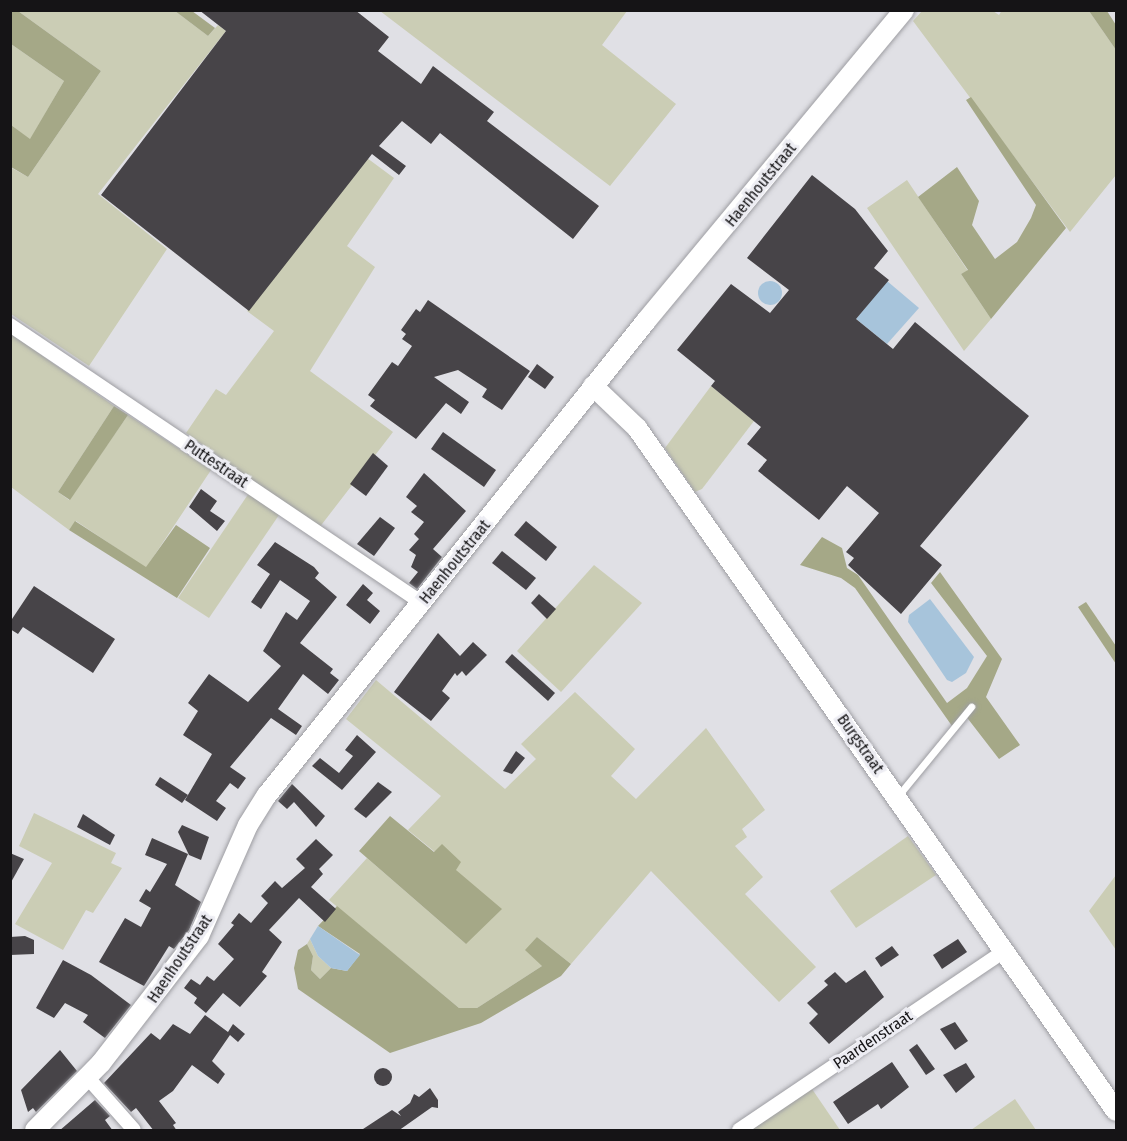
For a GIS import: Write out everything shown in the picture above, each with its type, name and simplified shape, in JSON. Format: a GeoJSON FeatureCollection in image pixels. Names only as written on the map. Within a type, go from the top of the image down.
{"type":"FeatureCollection","features":[{"type":"Feature","properties":{"kind":"street","name":"Haenhoutstraat"},"geometry":{"type":"LineString","coordinates":[[35,1131],[88,1078],[143,1013],[199,936],[248,825],[267,795],[593,386],[904,10]]}},
{"type":"Feature","properties":{"kind":"street","name":"Puttestraat"},"geometry":{"type":"LineString","coordinates":[[10,325],[422,603]]}},
{"type":"Feature","properties":{"kind":"street","name":"Burgstraat"},"geometry":{"type":"LineString","coordinates":[[593,386],[637,428],[1006,950],[1116,1111]]}},
{"type":"Feature","properties":{"kind":"street","name":"Paardenstraat"},"geometry":{"type":"LineString","coordinates":[[739,1131],[1006,950]]}},
{"type":"Feature","properties":{"kind":"street"},"geometry":{"type":"LineString","coordinates":[[88,1078],[134,1131]]}},
{"type":"Feature","properties":{"kind":"lane"},"geometry":{"type":"LineString","coordinates":[[897,797],[971,707]]}},
{"type":"Feature","properties":{"kind":"green space"},"geometry":{"type":"Polygon","coordinates":[[[11,10],[18,11],[101,71],[28,177],[11,167],[11,125],[30,139],[64,81],[11,44],[11,10]]]}},
{"type":"Feature","properties":{"kind":"green space"},"geometry":{"type":"Polygon","coordinates":[[[1002,10],[1089,11],[1116,50],[1116,175],[1070,232],[913,21],[922,11],[993,11],[999,15],[1002,10]]]}},
{"type":"Feature","properties":{"kind":"green space"},"geometry":{"type":"Polygon","coordinates":[[[18,11],[175,11],[208,36],[218,25],[226,31],[98,194],[167,249],[89,366],[11,314],[10,167],[28,177],[101,71],[18,11]]]}},
{"type":"Feature","properties":{"kind":"green space"},"geometry":{"type":"Polygon","coordinates":[[[175,11],[192,11],[215,28],[208,36],[175,11]]]}},
{"type":"Feature","properties":{"kind":"green space"},"geometry":{"type":"Polygon","coordinates":[[[380,11],[627,11],[602,45],[676,104],[610,186],[380,11]]]}},
{"type":"Feature","properties":{"kind":"green space"},"geometry":{"type":"Polygon","coordinates":[[[1089,11],[1107,11],[1116,25],[1116,50],[1089,11]]]}},
{"type":"Feature","properties":{"kind":"green space"},"geometry":{"type":"Polygon","coordinates":[[[11,44],[64,81],[30,140],[11,125],[11,44]]]}},
{"type":"Feature","properties":{"kind":"green space"},"geometry":{"type":"Polygon","coordinates":[[[971,97],[1066,228],[991,319],[961,274],[968,270],[918,197],[957,167],[979,201],[972,225],[995,259],[1017,242],[1031,218],[1036,205],[966,100],[971,97]]]}},
{"type":"Feature","properties":{"kind":"green space"},"geometry":{"type":"Polygon","coordinates":[[[367,158],[394,178],[347,246],[375,267],[310,371],[393,432],[319,528],[186,433],[216,389],[226,395],[274,331],[247,311],[367,158]]]}},
{"type":"Feature","properties":{"kind":"green space"},"geometry":{"type":"Polygon","coordinates":[[[907,180],[968,271],[961,274],[991,319],[964,351],[867,208],[907,180]]]}},
{"type":"Feature","properties":{"kind":"green space"},"geometry":{"type":"Polygon","coordinates":[[[11,334],[114,406],[58,492],[69,500],[128,415],[211,470],[146,568],[76,521],[69,530],[11,487],[11,334]]]}},
{"type":"Feature","properties":{"kind":"green space"},"geometry":{"type":"Polygon","coordinates":[[[711,386],[754,421],[702,489],[695,492],[665,448],[711,386]]]}},
{"type":"Feature","properties":{"kind":"green space"},"geometry":{"type":"Polygon","coordinates":[[[114,406],[128,415],[70,500],[58,492],[114,406]]]}},
{"type":"Feature","properties":{"kind":"green space"},"geometry":{"type":"Polygon","coordinates":[[[249,493],[279,515],[209,618],[178,598],[249,493]]]}},
{"type":"Feature","properties":{"kind":"green space"},"geometry":{"type":"Polygon","coordinates":[[[75,521],[146,567],[176,525],[210,548],[177,598],[69,530],[75,521]]]}},
{"type":"Feature","properties":{"kind":"green space"},"geometry":{"type":"Polygon","coordinates":[[[822,537],[842,548],[847,568],[858,575],[947,703],[967,688],[987,656],[931,583],[940,572],[1002,659],[986,697],[1020,745],[999,759],[965,715],[952,726],[855,588],[841,578],[800,565],[822,537]]]}},
{"type":"Feature","properties":{"kind":"green space"},"geometry":{"type":"Polygon","coordinates":[[[594,565],[642,603],[561,692],[517,651],[594,565]]]}},
{"type":"Feature","properties":{"kind":"green space"},"geometry":{"type":"Polygon","coordinates":[[[1086,602],[1116,646],[1116,664],[1078,607],[1086,602]]]}},
{"type":"Feature","properties":{"kind":"green space"},"geometry":{"type":"Polygon","coordinates":[[[376,680],[505,789],[536,759],[521,744],[575,692],[635,749],[611,776],[636,799],[706,728],[765,810],[742,829],[747,837],[735,846],[763,877],[745,894],[816,967],[779,1002],[651,871],[571,964],[537,937],[542,966],[477,1008],[459,1008],[329,900],[367,858],[466,944],[456,870],[442,845],[435,852],[408,830],[441,796],[346,719],[376,680]]]}},
{"type":"Feature","properties":{"kind":"green space"},"geometry":{"type":"Polygon","coordinates":[[[34,813],[116,853],[111,863],[122,868],[93,913],[86,910],[63,950],[15,924],[52,863],[19,846],[34,813]]]}},
{"type":"Feature","properties":{"kind":"green space"},"geometry":{"type":"Polygon","coordinates":[[[390,816],[434,852],[442,844],[461,862],[456,870],[502,909],[466,944],[359,851],[390,816]]]}},
{"type":"Feature","properties":{"kind":"green space"},"geometry":{"type":"Polygon","coordinates":[[[908,836],[936,875],[856,928],[830,891],[908,836]]]}},
{"type":"Feature","properties":{"kind":"green space"},"geometry":{"type":"Polygon","coordinates":[[[1116,875],[1116,950],[1089,911],[1116,875]]]}},
{"type":"Feature","properties":{"kind":"green space"},"geometry":{"type":"Polygon","coordinates":[[[337,906],[459,1008],[477,1008],[542,966],[525,950],[537,937],[571,964],[561,976],[481,1023],[390,1053],[298,989],[294,968],[298,950],[307,944],[313,956],[311,970],[320,979],[331,968],[347,971],[360,954],[318,926],[337,906]]]}},
{"type":"Feature","properties":{"kind":"green space"},"geometry":{"type":"Polygon","coordinates":[[[310,939],[318,956],[331,968],[320,979],[311,970],[313,956],[307,944],[310,939]]]}},
{"type":"Feature","properties":{"kind":"green space"},"geometry":{"type":"Polygon","coordinates":[[[812,1089],[840,1130],[750,1130],[812,1089]]]}},
{"type":"Feature","properties":{"kind":"green space"},"geometry":{"type":"Polygon","coordinates":[[[1015,1099],[1036,1130],[971,1130],[1015,1099]]]}},
{"type":"Feature","properties":{"kind":"water"},"geometry":{"type":"Polygon","coordinates":[[[770,281],[778,285],[782,293],[778,301],[770,305],[762,301],[758,293],[762,285],[770,281]]]}},
{"type":"Feature","properties":{"kind":"water"},"geometry":{"type":"Polygon","coordinates":[[[887,281],[919,308],[887,344],[856,319],[887,281]]]}},
{"type":"Feature","properties":{"kind":"water"},"geometry":{"type":"Polygon","coordinates":[[[930,599],[974,657],[966,673],[952,682],[947,680],[908,622],[909,615],[930,599]]]}},
{"type":"Feature","properties":{"kind":"water"},"geometry":{"type":"Polygon","coordinates":[[[318,926],[360,955],[347,971],[331,968],[318,956],[310,939],[318,926]]]}},
{"type":"Feature","properties":{"kind":"building"},"geometry":{"type":"Polygon","coordinates":[[[199,10],[355,10],[389,37],[378,51],[421,84],[433,66],[494,112],[487,121],[599,206],[573,239],[440,133],[431,144],[402,121],[379,146],[406,166],[399,175],[372,154],[249,311],[101,195],[226,31],[199,10]]]}},
{"type":"Feature","properties":{"kind":"building"},"geometry":{"type":"Polygon","coordinates":[[[812,175],[855,209],[888,251],[874,268],[889,280],[856,319],[893,349],[915,322],[1029,416],[920,546],[942,565],[901,614],[848,565],[854,558],[846,552],[879,513],[847,486],[819,520],[758,471],[767,460],[747,444],[761,427],[711,386],[715,381],[677,350],[731,284],[770,313],[789,290],[747,258],[812,175]]]}},
{"type":"Feature","properties":{"kind":"building"},"geometry":{"type":"Polygon","coordinates":[[[428,300],[530,371],[502,410],[482,397],[487,389],[458,370],[434,377],[469,402],[461,414],[446,403],[416,439],[370,406],[375,400],[368,395],[392,362],[398,366],[412,346],[402,339],[406,334],[401,330],[416,309],[420,312],[428,300]]]}},
{"type":"Feature","properties":{"kind":"building"},"geometry":{"type":"Polygon","coordinates":[[[537,364],[554,377],[545,389],[528,377],[537,364]]]}},
{"type":"Feature","properties":{"kind":"building"},"geometry":{"type":"Polygon","coordinates":[[[443,432],[496,470],[484,487],[431,449],[443,432]]]}},
{"type":"Feature","properties":{"kind":"building"},"geometry":{"type":"Polygon","coordinates":[[[373,453],[388,466],[366,496],[350,484],[373,453]]]}},
{"type":"Feature","properties":{"kind":"building"},"geometry":{"type":"Polygon","coordinates":[[[424,473],[466,511],[433,549],[442,557],[417,589],[409,583],[418,572],[411,567],[416,555],[409,550],[419,539],[414,534],[424,522],[411,512],[417,506],[406,497],[424,473]]]}},
{"type":"Feature","properties":{"kind":"building"},"geometry":{"type":"Polygon","coordinates":[[[201,489],[217,501],[210,511],[225,521],[217,531],[189,507],[201,489]]]}},
{"type":"Feature","properties":{"kind":"building"},"geometry":{"type":"Polygon","coordinates":[[[380,517],[395,528],[374,556],[357,544],[380,517]]]}},
{"type":"Feature","properties":{"kind":"building"},"geometry":{"type":"Polygon","coordinates":[[[526,521],[557,547],[546,561],[514,535],[526,521]]]}},
{"type":"Feature","properties":{"kind":"building"},"geometry":{"type":"Polygon","coordinates":[[[275,542],[314,567],[319,573],[315,578],[337,597],[300,643],[333,669],[330,673],[339,680],[328,694],[303,674],[278,709],[302,726],[296,735],[271,718],[230,767],[246,778],[238,789],[230,783],[216,801],[226,808],[217,821],[185,800],[212,754],[183,735],[198,711],[188,703],[209,674],[248,702],[281,666],[263,651],[286,612],[297,620],[310,601],[280,580],[261,609],[251,602],[270,574],[257,565],[275,542]]]}},
{"type":"Feature","properties":{"kind":"building"},"geometry":{"type":"Polygon","coordinates":[[[502,551],[536,578],[526,590],[492,563],[502,551]]]}},
{"type":"Feature","properties":{"kind":"building"},"geometry":{"type":"Polygon","coordinates":[[[363,584],[373,593],[367,600],[380,611],[370,624],[346,605],[363,584]]]}},
{"type":"Feature","properties":{"kind":"building"},"geometry":{"type":"Polygon","coordinates":[[[34,586],[115,639],[93,673],[23,627],[18,634],[10,629],[10,622],[34,586]]]}},
{"type":"Feature","properties":{"kind":"building"},"geometry":{"type":"Polygon","coordinates":[[[539,594],[556,609],[547,619],[531,603],[539,594]]]}},
{"type":"Feature","properties":{"kind":"building"},"geometry":{"type":"Polygon","coordinates":[[[438,633],[460,656],[473,642],[487,655],[466,676],[462,671],[457,676],[455,673],[442,691],[450,698],[431,721],[394,692],[438,633]]]}},
{"type":"Feature","properties":{"kind":"building"},"geometry":{"type":"Polygon","coordinates":[[[512,654],[555,693],[548,701],[505,662],[512,654]]]}},
{"type":"Feature","properties":{"kind":"building"},"geometry":{"type":"Polygon","coordinates":[[[357,735],[376,752],[342,790],[312,766],[320,758],[339,773],[353,756],[345,750],[357,735]]]}},
{"type":"Feature","properties":{"kind":"building"},"geometry":{"type":"Polygon","coordinates":[[[516,751],[525,758],[512,774],[503,771],[516,751]]]}},
{"type":"Feature","properties":{"kind":"building"},"geometry":{"type":"Polygon","coordinates":[[[160,777],[188,795],[182,803],[155,785],[160,777]]]}},
{"type":"Feature","properties":{"kind":"building"},"geometry":{"type":"Polygon","coordinates":[[[378,782],[392,792],[366,818],[354,809],[378,782]]]}},
{"type":"Feature","properties":{"kind":"building"},"geometry":{"type":"Polygon","coordinates":[[[292,784],[325,816],[316,827],[294,802],[287,809],[278,801],[292,784]]]}},
{"type":"Feature","properties":{"kind":"building"},"geometry":{"type":"Polygon","coordinates":[[[83,814],[115,835],[110,845],[77,827],[83,814]]]}},
{"type":"Feature","properties":{"kind":"building"},"geometry":{"type":"Polygon","coordinates":[[[182,825],[209,837],[201,860],[189,855],[178,832],[182,825]]]}},
{"type":"Feature","properties":{"kind":"building"},"geometry":{"type":"Polygon","coordinates":[[[152,838],[188,854],[175,885],[201,902],[189,930],[174,949],[169,946],[144,986],[99,962],[125,918],[141,927],[151,908],[139,901],[146,889],[150,892],[167,864],[145,855],[152,838]]]}},
{"type":"Feature","properties":{"kind":"building"},"geometry":{"type":"Polygon","coordinates":[[[316,839],[333,855],[319,869],[323,874],[311,887],[336,909],[325,922],[299,898],[269,930],[282,942],[262,972],[267,976],[240,1007],[223,993],[206,1013],[194,1003],[197,998],[184,988],[191,979],[200,985],[207,976],[214,981],[234,959],[218,944],[234,925],[231,923],[239,913],[251,923],[268,903],[261,896],[275,881],[282,888],[305,868],[296,859],[316,839]]]}},
{"type":"Feature","properties":{"kind":"building"},"geometry":{"type":"Polygon","coordinates":[[[10,853],[24,859],[10,884],[10,853]]]}},
{"type":"Feature","properties":{"kind":"building"},"geometry":{"type":"Polygon","coordinates":[[[25,936],[34,940],[34,954],[10,955],[10,937],[25,936]]]}},
{"type":"Feature","properties":{"kind":"building"},"geometry":{"type":"Polygon","coordinates":[[[958,939],[967,952],[942,969],[933,955],[958,939]]]}},
{"type":"Feature","properties":{"kind":"building"},"geometry":{"type":"Polygon","coordinates":[[[892,946],[899,955],[881,967],[875,958],[892,946]]]}},
{"type":"Feature","properties":{"kind":"building"},"geometry":{"type":"Polygon","coordinates":[[[63,960],[91,975],[131,1005],[105,1038],[83,1022],[88,1015],[65,1003],[54,1018],[36,1008],[63,960]]]}},
{"type":"Feature","properties":{"kind":"building"},"geometry":{"type":"Polygon","coordinates":[[[865,970],[884,997],[829,1044],[809,1023],[818,1014],[807,1003],[828,985],[824,981],[835,972],[846,983],[865,970]]]}},
{"type":"Feature","properties":{"kind":"building"},"geometry":{"type":"Polygon","coordinates":[[[205,1015],[228,1032],[233,1024],[245,1034],[238,1042],[230,1035],[212,1061],[225,1074],[218,1084],[192,1065],[173,1091],[159,1101],[176,1123],[173,1125],[177,1131],[154,1131],[136,1108],[131,1112],[104,1083],[151,1033],[160,1040],[173,1024],[190,1034],[205,1015]]]}},
{"type":"Feature","properties":{"kind":"building"},"geometry":{"type":"Polygon","coordinates":[[[955,1022],[968,1041],[955,1050],[940,1029],[955,1022]]]}},
{"type":"Feature","properties":{"kind":"building"},"geometry":{"type":"Polygon","coordinates":[[[917,1044],[935,1069],[926,1075],[909,1050],[917,1044]]]}},
{"type":"Feature","properties":{"kind":"building"},"geometry":{"type":"Polygon","coordinates":[[[60,1050],[77,1071],[36,1112],[33,1108],[28,1112],[21,1090],[60,1050]]]}},
{"type":"Feature","properties":{"kind":"building"},"geometry":{"type":"Polygon","coordinates":[[[892,1062],[909,1087],[881,1109],[878,1104],[848,1124],[833,1102],[892,1062]]]}},
{"type":"Feature","properties":{"kind":"building"},"geometry":{"type":"Polygon","coordinates":[[[966,1063],[975,1077],[956,1093],[943,1075],[966,1063]]]}},
{"type":"Feature","properties":{"kind":"building"},"geometry":{"type":"Polygon","coordinates":[[[383,1068],[389,1071],[392,1077],[389,1083],[383,1086],[377,1083],[374,1077],[377,1071],[383,1068]]]}},
{"type":"Feature","properties":{"kind":"building"},"geometry":{"type":"Polygon","coordinates":[[[430,1088],[438,1100],[438,1108],[432,1107],[398,1131],[360,1131],[392,1110],[401,1116],[398,1112],[410,1103],[414,1094],[419,1097],[430,1088]]]}},
{"type":"Feature","properties":{"kind":"building"},"geometry":{"type":"Polygon","coordinates":[[[95,1100],[110,1116],[105,1120],[113,1131],[59,1131],[95,1100]]]}}]}
